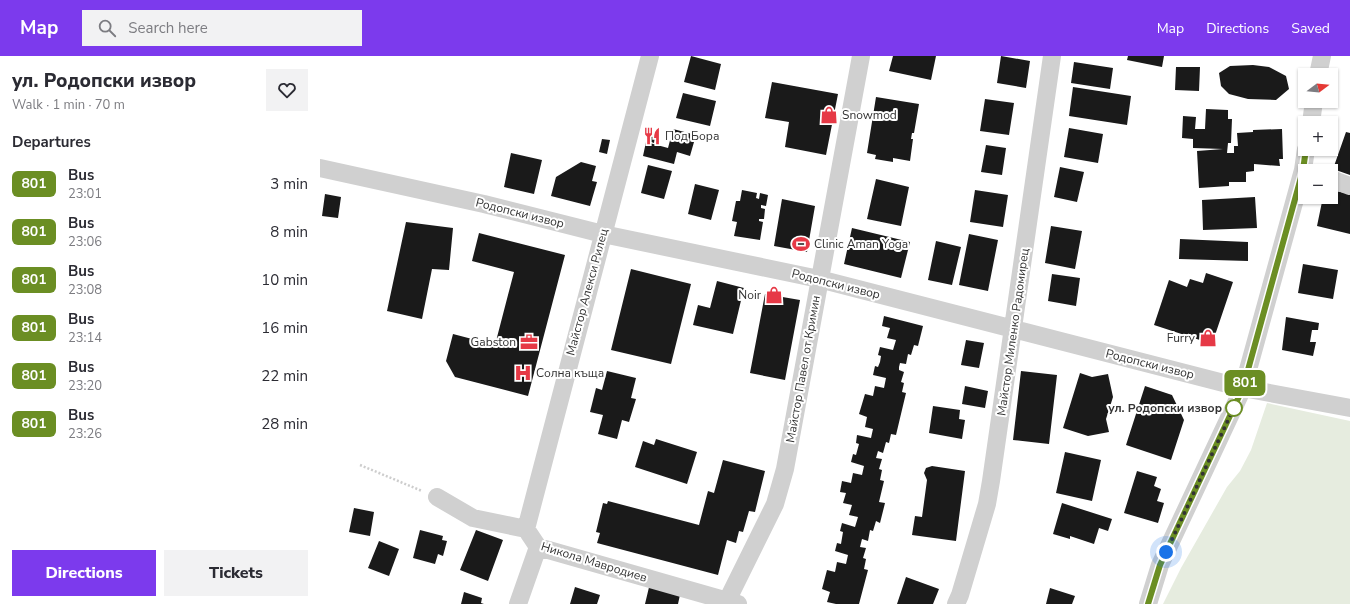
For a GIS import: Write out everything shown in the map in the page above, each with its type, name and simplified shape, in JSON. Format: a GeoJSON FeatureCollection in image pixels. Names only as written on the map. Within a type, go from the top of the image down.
{"type":"FeatureCollection","features":[{"type":"Feature","properties":{"kind":"street","name":"Майстор Алекси Рилец"},"geometry":{"type":"LineString","coordinates":[[526,529],[650,56]]}},
{"type":"Feature","properties":{"kind":"street","name":"Майстор Павел от Кримин"},"geometry":{"type":"LineString","coordinates":[[732,602],[775,504],[785,469],[861,56]]}},
{"type":"Feature","properties":{"kind":"street","name":"Майстор Миленко Радомирец"},"geometry":{"type":"LineString","coordinates":[[956,604],[987,504],[1052,56]]}},
{"type":"Feature","properties":{"kind":"street"},"geometry":{"type":"LineString","coordinates":[[1319,68],[1322,56]]}},
{"type":"Feature","properties":{"kind":"street","name":"Родопски извор"},"geometry":{"type":"LineString","coordinates":[[320,168],[484,204],[603,234],[819,279],[1243,388],[1350,408]]}},
{"type":"Feature","properties":{"kind":"street"},"geometry":{"type":"LineString","coordinates":[[1338,182],[1350,186]]}},
{"type":"Feature","properties":{"kind":"street"},"geometry":{"type":"LineString","coordinates":[[1148,604],[1160,565],[1243,388],[1298,195]]}},
{"type":"Feature","properties":{"kind":"street"},"geometry":{"type":"LineString","coordinates":[[437,497],[473,518],[526,529]]}},
{"type":"Feature","properties":{"kind":"street","name":"Никола Мавродиев"},"geometry":{"type":"LineString","coordinates":[[526,529],[538,547],[732,602]]}},
{"type":"Feature","properties":{"kind":"street"},"geometry":{"type":"LineString","coordinates":[[518,604],[538,547]]}},
{"type":"Feature","properties":{"kind":"path"},"geometry":{"type":"LineString","coordinates":[[360,465],[437,497]]}},
{"type":"Feature","properties":{"kind":"shaded area"},"geometry":{"type":"Polygon","coordinates":[[[1267,403],[1350,421],[1350,604],[1163,604],[1181,568],[1227,487],[1240,471],[1251,450],[1267,403]]]}},
{"type":"Feature","properties":{"kind":"building"},"geometry":{"type":"Polygon","coordinates":[[[691,56],[721,64],[715,90],[684,82],[691,56]]]}},
{"type":"Feature","properties":{"kind":"building"},"geometry":{"type":"Polygon","coordinates":[[[893,56],[936,56],[931,80],[889,71],[893,56]]]}},
{"type":"Feature","properties":{"kind":"building"},"geometry":{"type":"Polygon","coordinates":[[[1001,56],[1030,61],[1026,88],[997,83],[1001,56]]]}},
{"type":"Feature","properties":{"kind":"building"},"geometry":{"type":"Polygon","coordinates":[[[1128,56],[1164,56],[1162,67],[1127,60],[1128,56]]]}},
{"type":"Feature","properties":{"kind":"building"},"geometry":{"type":"Polygon","coordinates":[[[1074,62],[1113,68],[1110,89],[1071,83],[1074,62]]]}},
{"type":"Feature","properties":{"kind":"building"},"geometry":{"type":"Polygon","coordinates":[[[1253,65],[1269,67],[1286,76],[1289,89],[1276,100],[1248,99],[1229,94],[1221,86],[1219,73],[1230,66],[1253,65]]]}},
{"type":"Feature","properties":{"kind":"building"},"geometry":{"type":"Polygon","coordinates":[[[1176,67],[1200,67],[1199,91],[1175,90],[1176,67]]]}},
{"type":"Feature","properties":{"kind":"building"},"geometry":{"type":"Polygon","coordinates":[[[772,82],[838,94],[826,155],[785,147],[789,122],[765,118],[772,82]]]}},
{"type":"Feature","properties":{"kind":"building"},"geometry":{"type":"Polygon","coordinates":[[[1073,87],[1131,96],[1127,125],[1069,116],[1073,87]]]}},
{"type":"Feature","properties":{"kind":"building"},"geometry":{"type":"Polygon","coordinates":[[[683,93],[716,101],[710,126],[676,118],[683,93]]]}},
{"type":"Feature","properties":{"kind":"building"},"geometry":{"type":"Polygon","coordinates":[[[876,97],[919,104],[914,133],[912,133],[911,139],[913,139],[910,161],[893,158],[893,162],[875,159],[876,155],[867,153],[876,97]]]}},
{"type":"Feature","properties":{"kind":"building"},"geometry":{"type":"Polygon","coordinates":[[[985,99],[1014,103],[1009,135],[980,131],[985,99]]]}},
{"type":"Feature","properties":{"kind":"building"},"geometry":{"type":"Polygon","coordinates":[[[1206,109],[1228,110],[1228,119],[1232,119],[1231,143],[1228,143],[1227,153],[1234,153],[1234,146],[1238,146],[1237,133],[1253,132],[1253,130],[1282,129],[1283,159],[1279,159],[1280,166],[1254,164],[1254,171],[1246,172],[1246,182],[1229,182],[1229,186],[1199,188],[1197,151],[1223,149],[1193,148],[1193,139],[1182,138],[1183,116],[1196,117],[1195,129],[1205,129],[1206,109]]]}},
{"type":"Feature","properties":{"kind":"building"},"geometry":{"type":"Polygon","coordinates":[[[1069,128],[1103,134],[1098,163],[1064,157],[1069,128]]]}},
{"type":"Feature","properties":{"kind":"building"},"geometry":{"type":"Polygon","coordinates":[[[673,129],[696,135],[690,156],[677,152],[674,164],[643,156],[646,142],[668,148],[673,129]]]}},
{"type":"Feature","properties":{"kind":"building"},"geometry":{"type":"Polygon","coordinates":[[[648,131],[657,134],[654,143],[646,140],[648,131]]]}},
{"type":"Feature","properties":{"kind":"building"},"geometry":{"type":"Polygon","coordinates":[[[1346,132],[1350,133],[1350,175],[1338,171],[1338,164],[1335,164],[1346,132]]]}},
{"type":"Feature","properties":{"kind":"building"},"geometry":{"type":"Polygon","coordinates":[[[602,139],[610,140],[607,154],[599,152],[602,139]]]}},
{"type":"Feature","properties":{"kind":"building"},"geometry":{"type":"Polygon","coordinates":[[[986,145],[1006,148],[1002,175],[981,172],[986,145]]]}},
{"type":"Feature","properties":{"kind":"building"},"geometry":{"type":"Polygon","coordinates":[[[511,153],[542,160],[534,194],[504,187],[511,153]]]}},
{"type":"Feature","properties":{"kind":"building"},"geometry":{"type":"Polygon","coordinates":[[[581,162],[596,166],[592,181],[597,182],[590,206],[551,196],[556,177],[581,162]]]}},
{"type":"Feature","properties":{"kind":"building"},"geometry":{"type":"Polygon","coordinates":[[[648,165],[672,171],[664,199],[641,193],[648,165]]]}},
{"type":"Feature","properties":{"kind":"building"},"geometry":{"type":"Polygon","coordinates":[[[1060,167],[1084,172],[1077,202],[1054,197],[1060,167]]]}},
{"type":"Feature","properties":{"kind":"building"},"geometry":{"type":"Polygon","coordinates":[[[876,179],[909,187],[901,226],[867,219],[876,179]]]}},
{"type":"Feature","properties":{"kind":"building"},"geometry":{"type":"Polygon","coordinates":[[[695,184],[719,190],[711,220],[688,214],[695,184]]]}},
{"type":"Feature","properties":{"kind":"building"},"geometry":{"type":"Polygon","coordinates":[[[742,190],[757,193],[756,198],[759,199],[760,193],[768,195],[766,206],[761,205],[761,208],[765,209],[764,219],[759,219],[759,221],[763,222],[760,240],[734,236],[737,222],[732,221],[736,201],[740,201],[742,190]]]}},
{"type":"Feature","properties":{"kind":"building"},"geometry":{"type":"Polygon","coordinates":[[[975,190],[1008,195],[1003,227],[970,222],[975,190]]]}},
{"type":"Feature","properties":{"kind":"building"},"geometry":{"type":"Polygon","coordinates":[[[1338,191],[1350,194],[1350,234],[1317,226],[1322,204],[1338,204],[1338,191]]]}},
{"type":"Feature","properties":{"kind":"building"},"geometry":{"type":"Polygon","coordinates":[[[325,194],[341,197],[338,218],[322,216],[325,194]]]}},
{"type":"Feature","properties":{"kind":"building"},"geometry":{"type":"Polygon","coordinates":[[[1255,197],[1257,228],[1203,230],[1202,200],[1255,197]]]}},
{"type":"Feature","properties":{"kind":"building"},"geometry":{"type":"Polygon","coordinates":[[[782,199],[815,206],[807,252],[774,246],[782,199]]]}},
{"type":"Feature","properties":{"kind":"building"},"geometry":{"type":"Polygon","coordinates":[[[406,222],[453,228],[449,270],[432,269],[422,319],[387,311],[406,222]]]}},
{"type":"Feature","properties":{"kind":"building"},"geometry":{"type":"Polygon","coordinates":[[[1051,226],[1082,231],[1075,269],[1045,263],[1051,226]]]}},
{"type":"Feature","properties":{"kind":"building"},"geometry":{"type":"Polygon","coordinates":[[[852,228],[910,242],[901,278],[844,264],[852,228]]]}},
{"type":"Feature","properties":{"kind":"building"},"geometry":{"type":"Polygon","coordinates":[[[479,233],[565,255],[528,396],[455,377],[446,361],[453,334],[495,345],[514,272],[472,261],[479,233]]]}},
{"type":"Feature","properties":{"kind":"building"},"geometry":{"type":"Polygon","coordinates":[[[969,234],[998,240],[988,291],[959,285],[969,234]]]}},
{"type":"Feature","properties":{"kind":"building"},"geometry":{"type":"Polygon","coordinates":[[[1180,239],[1248,242],[1248,261],[1179,259],[1180,239]]]}},
{"type":"Feature","properties":{"kind":"building"},"geometry":{"type":"Polygon","coordinates":[[[936,241],[961,247],[952,285],[928,280],[936,241]]]}},
{"type":"Feature","properties":{"kind":"building"},"geometry":{"type":"Polygon","coordinates":[[[1303,264],[1338,270],[1333,299],[1298,293],[1303,264]]]}},
{"type":"Feature","properties":{"kind":"building"},"geometry":{"type":"Polygon","coordinates":[[[631,269],[691,284],[671,364],[611,350],[631,269]]]}},
{"type":"Feature","properties":{"kind":"building"},"geometry":{"type":"Polygon","coordinates":[[[1206,273],[1233,282],[1212,344],[1154,325],[1169,280],[1187,287],[1190,279],[1203,283],[1206,273]]]}},
{"type":"Feature","properties":{"kind":"building"},"geometry":{"type":"Polygon","coordinates":[[[1052,274],[1080,278],[1076,306],[1048,301],[1052,274]]]}},
{"type":"Feature","properties":{"kind":"building"},"geometry":{"type":"Polygon","coordinates":[[[717,281],[744,288],[733,334],[693,325],[698,305],[710,308],[717,281]]]}},
{"type":"Feature","properties":{"kind":"building"},"geometry":{"type":"Polygon","coordinates":[[[765,294],[800,300],[785,380],[750,373],[765,294]]]}},
{"type":"Feature","properties":{"kind":"building"},"geometry":{"type":"Polygon","coordinates":[[[884,316],[923,326],[918,346],[914,345],[911,355],[908,354],[906,364],[900,363],[899,367],[899,370],[904,372],[901,382],[904,383],[902,392],[906,393],[896,435],[891,434],[889,443],[886,442],[883,453],[878,451],[876,458],[882,459],[879,469],[882,470],[880,480],[884,481],[879,502],[885,503],[880,523],[876,521],[873,531],[870,530],[868,541],[862,539],[860,547],[866,548],[863,558],[866,559],[864,569],[868,570],[859,604],[836,604],[827,602],[830,592],[822,589],[827,570],[835,572],[837,562],[846,564],[848,555],[835,551],[837,543],[841,544],[843,532],[840,531],[842,523],[855,527],[858,517],[849,515],[852,505],[843,503],[846,493],[840,492],[842,481],[851,483],[853,473],[862,475],[864,466],[851,462],[853,454],[856,455],[859,444],[856,443],[857,435],[871,438],[873,429],[865,427],[867,417],[859,414],[865,394],[873,396],[875,386],[884,388],[886,378],[873,375],[875,366],[878,367],[880,362],[881,356],[878,355],[880,347],[893,350],[896,340],[887,338],[890,328],[882,326],[884,316]]]}},
{"type":"Feature","properties":{"kind":"building"},"geometry":{"type":"Polygon","coordinates":[[[1286,317],[1319,323],[1318,330],[1312,330],[1310,342],[1316,342],[1313,356],[1282,350],[1286,317]]]}},
{"type":"Feature","properties":{"kind":"building"},"geometry":{"type":"Polygon","coordinates":[[[966,340],[984,343],[979,368],[961,365],[966,340]]]}},
{"type":"Feature","properties":{"kind":"building"},"geometry":{"type":"Polygon","coordinates":[[[607,371],[636,378],[631,398],[636,399],[629,422],[622,420],[617,439],[598,434],[603,415],[590,412],[596,388],[602,390],[607,371]]]}},
{"type":"Feature","properties":{"kind":"building"},"geometry":{"type":"Polygon","coordinates":[[[1021,371],[1057,375],[1049,444],[1013,440],[1021,371]]]}},
{"type":"Feature","properties":{"kind":"building"},"geometry":{"type":"Polygon","coordinates":[[[1080,373],[1092,377],[1108,374],[1113,397],[1106,419],[1109,432],[1088,436],[1063,428],[1080,373]]]}},
{"type":"Feature","properties":{"kind":"building"},"geometry":{"type":"Polygon","coordinates":[[[965,386],[988,391],[985,408],[962,404],[965,386]]]}},
{"type":"Feature","properties":{"kind":"building"},"geometry":{"type":"Polygon","coordinates":[[[1145,386],[1172,395],[1184,420],[1171,460],[1126,445],[1145,386]]]}},
{"type":"Feature","properties":{"kind":"building"},"geometry":{"type":"Polygon","coordinates":[[[933,406],[960,410],[959,419],[965,420],[962,439],[929,433],[933,406]]]}},
{"type":"Feature","properties":{"kind":"building"},"geometry":{"type":"Polygon","coordinates":[[[656,439],[697,452],[687,484],[635,467],[643,441],[654,445],[656,439]]]}},
{"type":"Feature","properties":{"kind":"building"},"geometry":{"type":"Polygon","coordinates":[[[1065,452],[1101,460],[1092,501],[1056,493],[1065,452]]]}},
{"type":"Feature","properties":{"kind":"building"},"geometry":{"type":"Polygon","coordinates":[[[723,460],[765,471],[755,512],[749,511],[743,532],[739,531],[736,543],[727,540],[718,575],[597,543],[600,533],[596,532],[603,503],[607,504],[608,501],[699,525],[708,491],[714,493],[723,460]]]}},
{"type":"Feature","properties":{"kind":"building"},"geometry":{"type":"Polygon","coordinates":[[[932,466],[965,471],[956,541],[912,535],[915,516],[922,517],[927,480],[924,473],[926,468],[932,466]]]}},
{"type":"Feature","properties":{"kind":"building"},"geometry":{"type":"Polygon","coordinates":[[[1137,471],[1157,477],[1154,486],[1161,489],[1157,501],[1164,503],[1158,523],[1124,513],[1137,471]]]}},
{"type":"Feature","properties":{"kind":"building"},"geometry":{"type":"Polygon","coordinates":[[[1062,503],[1112,519],[1108,531],[1099,528],[1094,544],[1070,536],[1070,539],[1053,534],[1062,503]]]}},
{"type":"Feature","properties":{"kind":"building"},"geometry":{"type":"Polygon","coordinates":[[[354,508],[374,512],[370,536],[349,532],[354,508]]]}},
{"type":"Feature","properties":{"kind":"building"},"geometry":{"type":"Polygon","coordinates":[[[420,530],[443,536],[442,540],[447,541],[443,556],[438,554],[435,564],[413,558],[420,530]]]}},
{"type":"Feature","properties":{"kind":"building"},"geometry":{"type":"Polygon","coordinates":[[[476,530],[503,540],[488,581],[460,570],[476,530]]]}},
{"type":"Feature","properties":{"kind":"building"},"geometry":{"type":"Polygon","coordinates":[[[379,541],[399,549],[389,576],[368,568],[379,541]]]}},
{"type":"Feature","properties":{"kind":"building"},"geometry":{"type":"Polygon","coordinates":[[[906,577],[939,589],[933,604],[897,604],[906,577]]]}},
{"type":"Feature","properties":{"kind":"building"},"geometry":{"type":"Polygon","coordinates":[[[650,583],[681,590],[678,604],[645,604],[650,583]]]}},
{"type":"Feature","properties":{"kind":"building"},"geometry":{"type":"Polygon","coordinates":[[[575,587],[600,595],[597,604],[570,604],[575,587]]]}},
{"type":"Feature","properties":{"kind":"building"},"geometry":{"type":"Polygon","coordinates":[[[1050,588],[1075,596],[1072,604],[1046,604],[1050,588]]]}},
{"type":"Feature","properties":{"kind":"building"},"geometry":{"type":"Polygon","coordinates":[[[464,592],[482,598],[481,603],[484,604],[461,604],[464,592]]]}},
{"type":"Feature","properties":{"kind":"bus line","name":"801"},"geometry":{"type":"LineString","coordinates":[[1148,604],[1160,565],[1243,388],[1303,170],[1305,156]]}},
{"type":"Feature","properties":{"kind":"place","name":"Snowmod"},"geometry":{"type":"Point","coordinates":[829,115]}},
{"type":"Feature","properties":{"kind":"place","name":"Под Бора"},"geometry":{"type":"Point","coordinates":[652,136]}},
{"type":"Feature","properties":{"kind":"place","name":"Clinic Aman Yoga"},"geometry":{"type":"Point","coordinates":[801,244]}},
{"type":"Feature","properties":{"kind":"place","name":"Noir"},"geometry":{"type":"Point","coordinates":[774,295]}},
{"type":"Feature","properties":{"kind":"place","name":"Furry"},"geometry":{"type":"Point","coordinates":[1208,338]}},
{"type":"Feature","properties":{"kind":"place","name":"Gabston"},"geometry":{"type":"Point","coordinates":[529,342]}},
{"type":"Feature","properties":{"kind":"place","name":"Солна къща"},"geometry":{"type":"Point","coordinates":[523,373]}},
{"type":"Feature","properties":{"kind":"place","name":"ул. Родопски извор"},"geometry":{"type":"Point","coordinates":[1234,408]}},
{"type":"Feature","properties":{"kind":"route"},"geometry":{"type":"LineString","coordinates":[[1166,552],[1237,401],[1234,408]]}}]}
